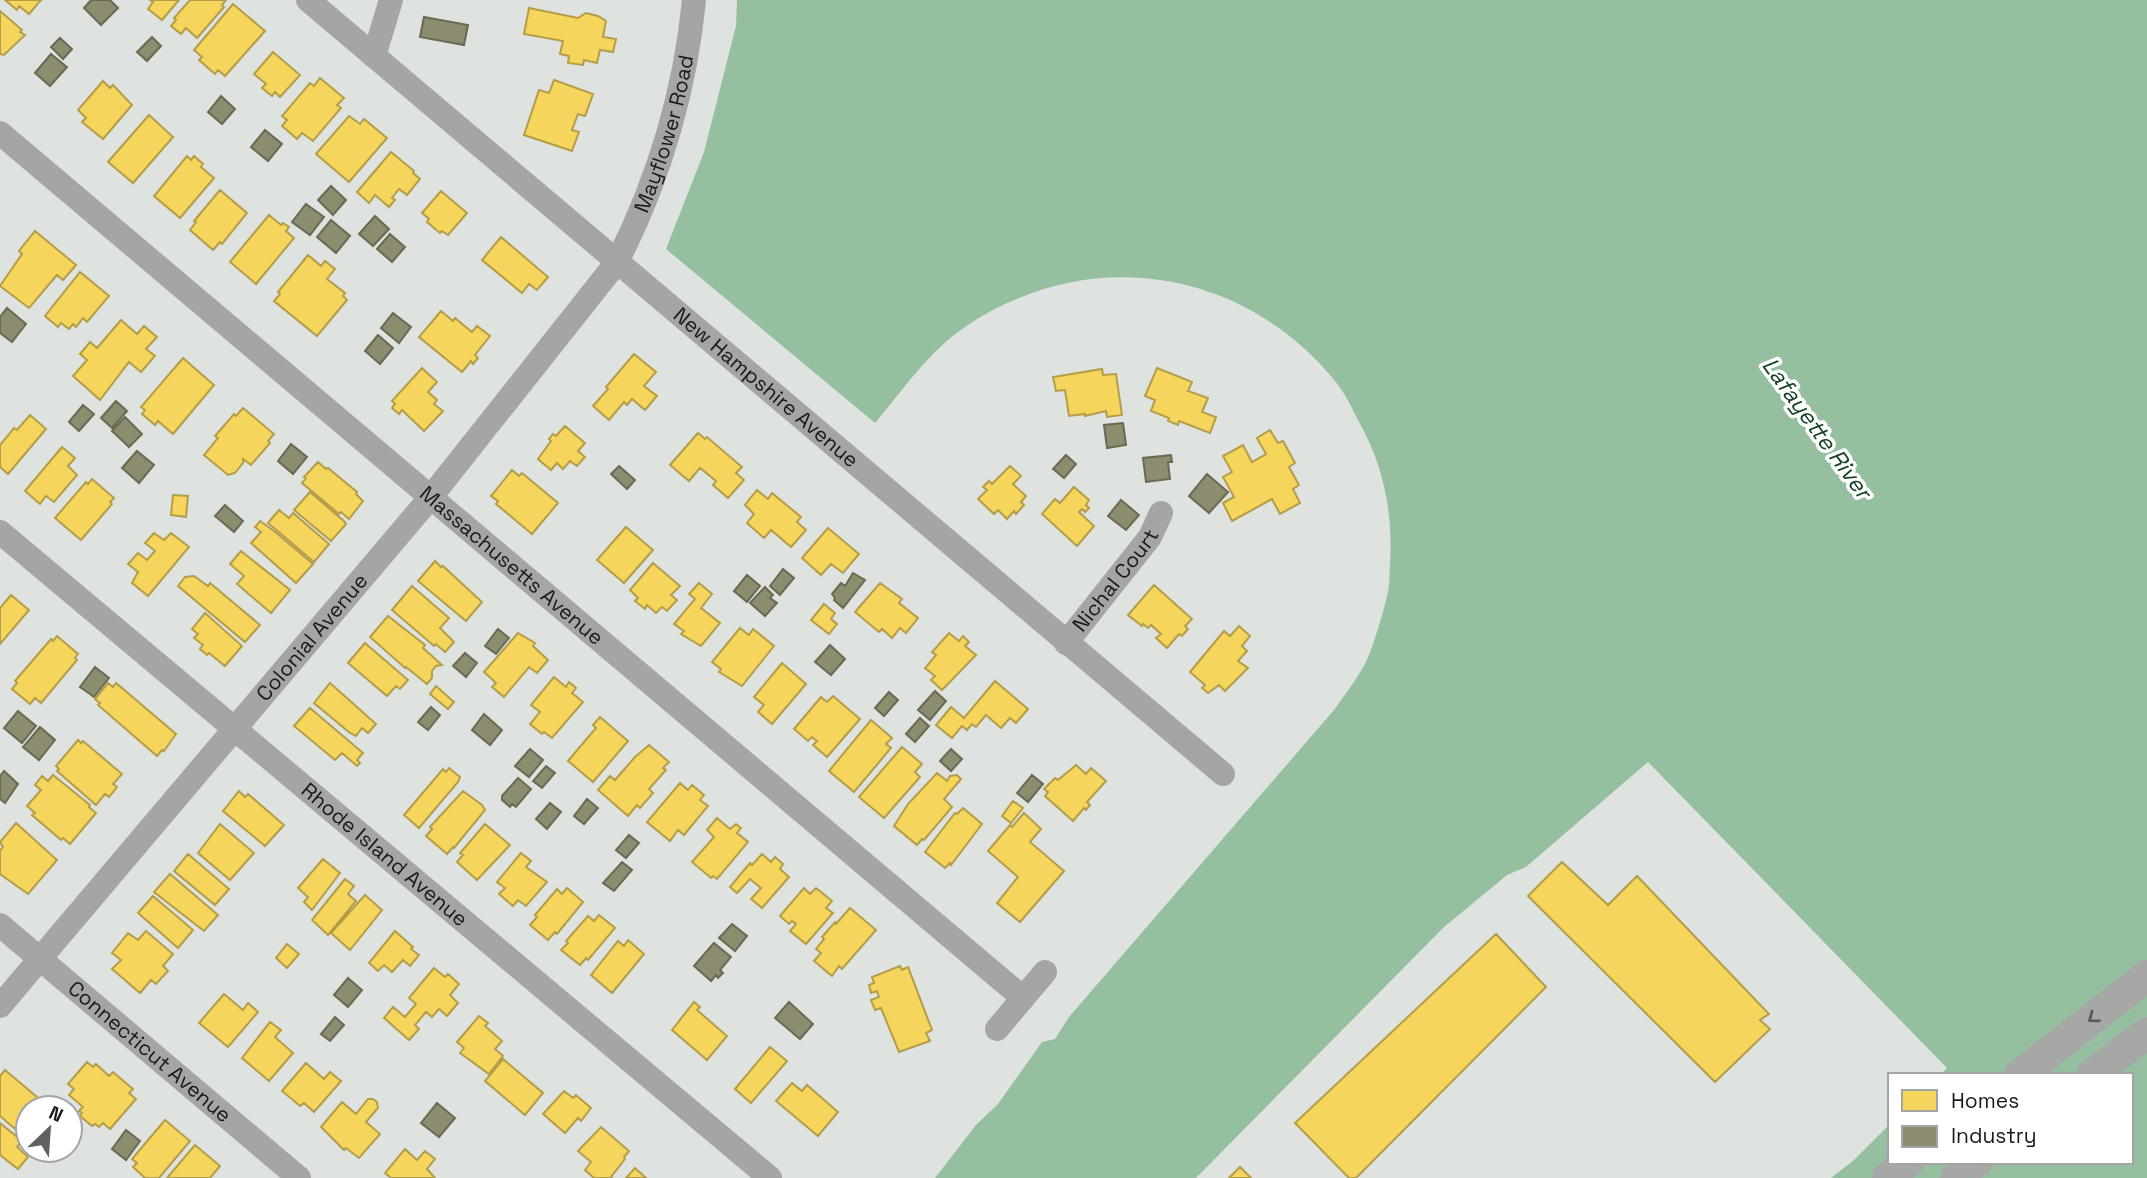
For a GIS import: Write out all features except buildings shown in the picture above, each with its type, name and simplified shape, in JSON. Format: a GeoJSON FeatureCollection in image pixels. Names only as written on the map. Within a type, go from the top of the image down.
{"type":"FeatureCollection","features":[{"type":"Feature","properties":{"kind":"main road"},"geometry":{"type":"LineString","coordinates":[[2023,1073],[2147,976]]}},
{"type":"Feature","properties":{"kind":"main road"},"geometry":{"type":"LineString","coordinates":[[2095,1073],[2147,1033]]}},
{"type":"Feature","properties":{"kind":"main road"},"geometry":{"type":"LineString","coordinates":[[1888,1178],[1906,1164]]}},
{"type":"Feature","properties":{"kind":"main road"},"geometry":{"type":"LineString","coordinates":[[1956,1178],[1974,1164]]}},
{"type":"Feature","properties":{"kind":"street","name":"New Hampshire Avenue"},"geometry":{"type":"LineString","coordinates":[[308,0],[1223,774]]}},
{"type":"Feature","properties":{"kind":"street"},"geometry":{"type":"LineString","coordinates":[[374,55],[391,0]]}},
{"type":"Feature","properties":{"kind":"street","name":"Mayflower Road"},"geometry":{"type":"LineString","coordinates":[[617,262],[638,222],[661,160],[678,101],[691,39],[694,0]]}},
{"type":"Feature","properties":{"kind":"street","name":"Massachusetts Avenue"},"geometry":{"type":"LineString","coordinates":[[0,133],[1023,998]]}},
{"type":"Feature","properties":{"kind":"street","name":"Colonial Avenue"},"geometry":{"type":"LineString","coordinates":[[0,1006],[430,498],[617,262]]}},
{"type":"Feature","properties":{"kind":"street","name":"Nichal Court"},"geometry":{"type":"LineString","coordinates":[[1066,643],[1157,528],[1161,513]]}},
{"type":"Feature","properties":{"kind":"street","name":"Rhode Island Avenue"},"geometry":{"type":"LineString","coordinates":[[0,532],[770,1178]]}},
{"type":"Feature","properties":{"kind":"street","name":"Connecticut Avenue"},"geometry":{"type":"LineString","coordinates":[[0,925],[299,1178]]}},
{"type":"Feature","properties":{"kind":"street"},"geometry":{"type":"LineString","coordinates":[[997,1029],[1045,972]]}},
{"type":"Feature","properties":{"kind":"water","name":"Lafayette River"},"geometry":{"type":"Polygon","coordinates":[[[737,0],[2147,0],[2147,1178],[1831,1178],[1854,1160],[1888,1126],[1888,1164],[2133,1164],[2133,1073],[1942,1073],[1947,1068],[1648,762],[1526,867],[1507,875],[1443,928],[1196,1178],[935,1178],[976,1125],[998,1104],[1042,1042],[1055,1039],[1069,1017],[1334,710],[1353,683],[1370,651],[1388,592],[1391,545],[1385,491],[1375,456],[1348,401],[1335,381],[1297,343],[1255,313],[1209,292],[1161,280],[1111,278],[1061,284],[1012,301],[965,327],[940,347],[875,423],[666,249],[704,152],[736,26],[737,0]]]}}]}
